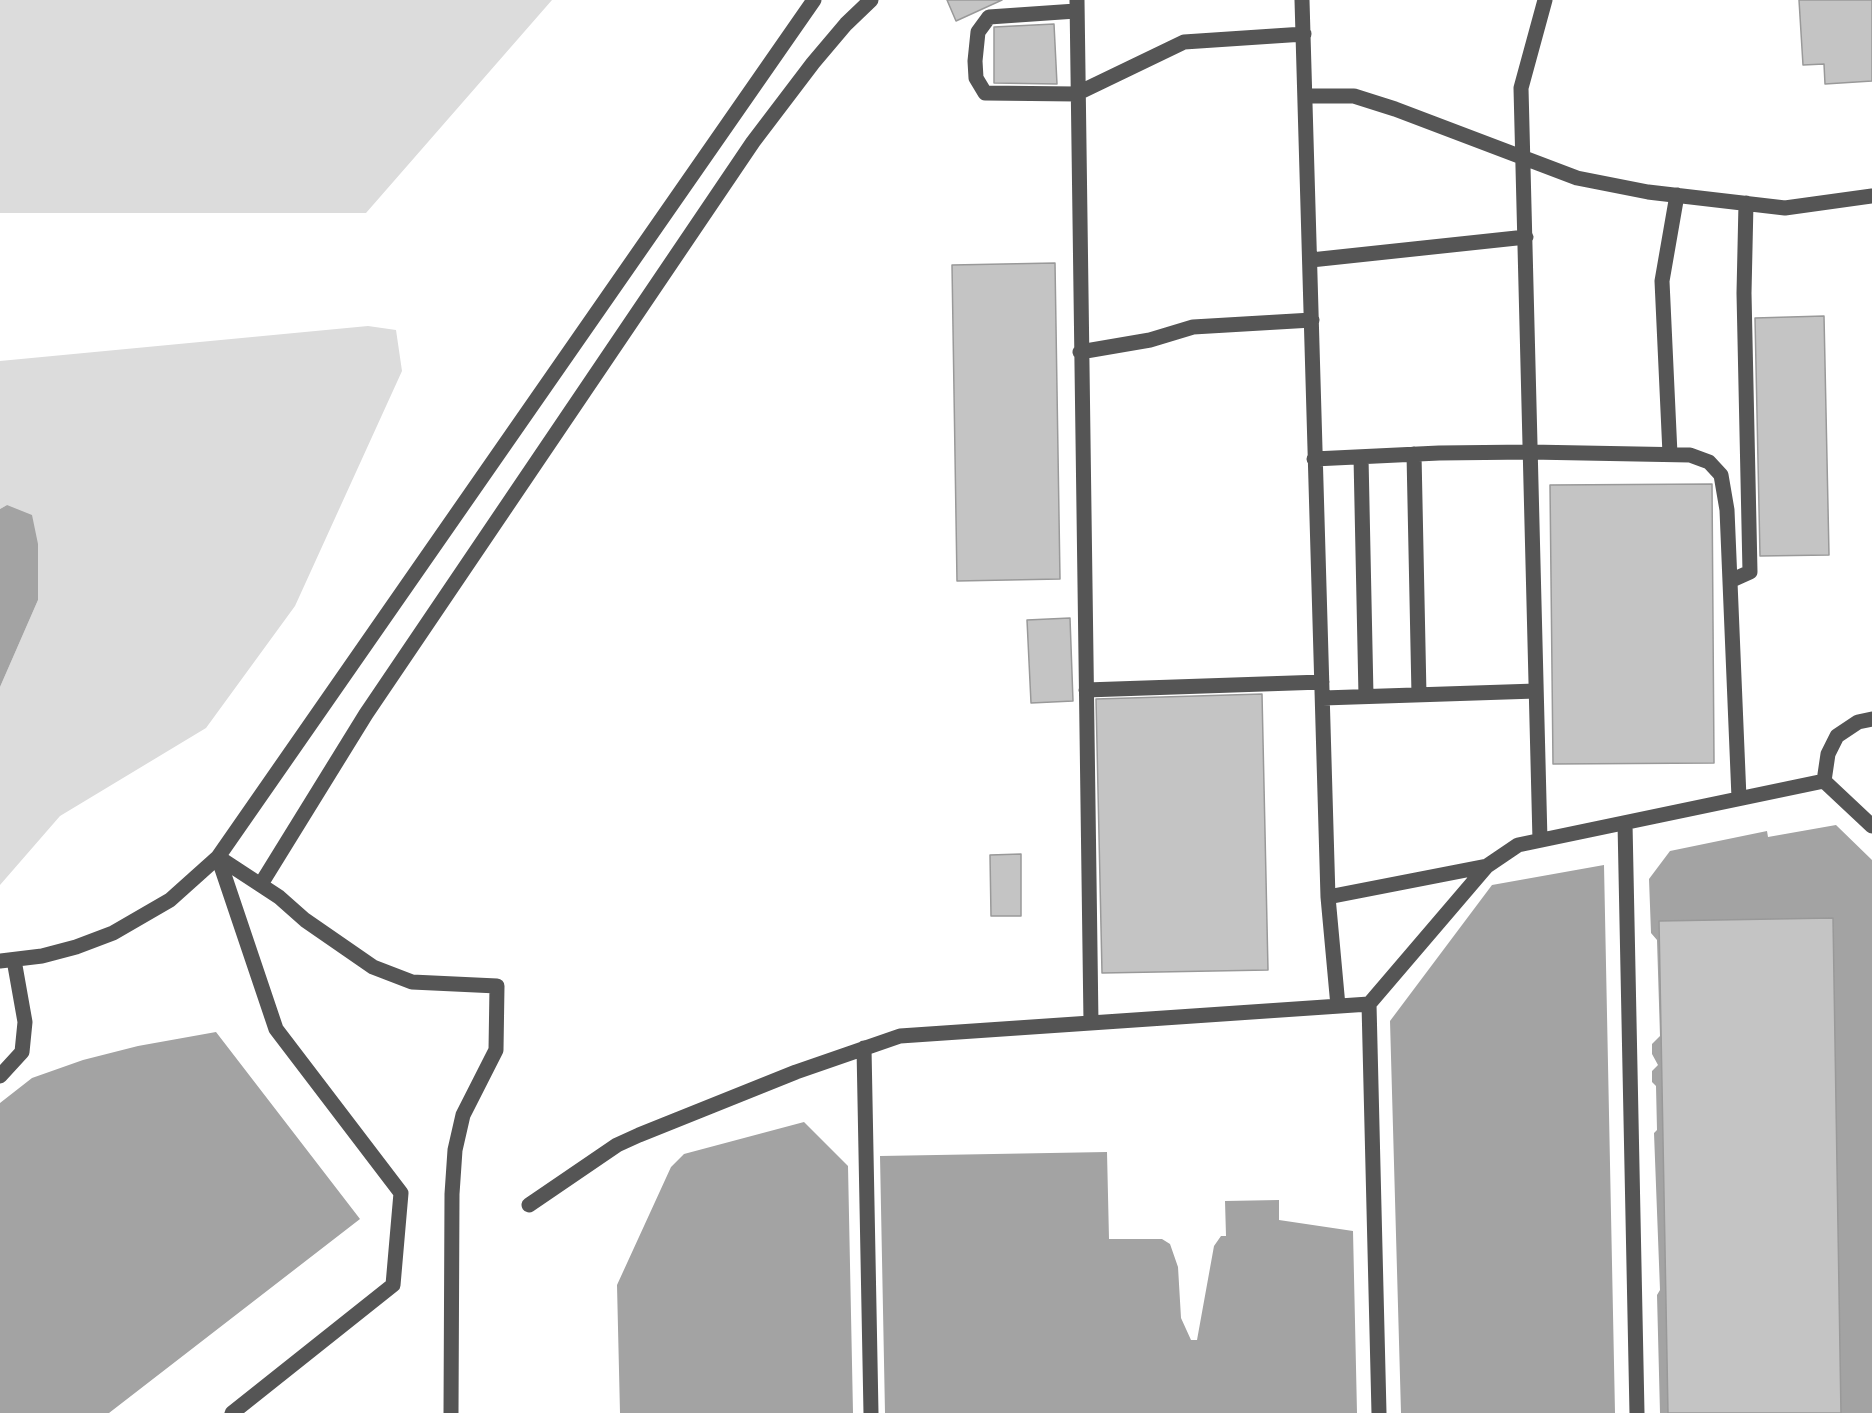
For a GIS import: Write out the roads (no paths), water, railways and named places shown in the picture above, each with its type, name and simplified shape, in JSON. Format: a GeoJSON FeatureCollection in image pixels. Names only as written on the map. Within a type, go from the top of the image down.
{"type":"FeatureCollection","features":[{"type":"Feature","properties":{"kind":"street"},"geometry":{"type":"LineString","coordinates":[[0,1076],[22,1052],[25,1022],[7,961],[76,947],[113,933],[170,900],[218,857],[814,0]]}},
{"type":"Feature","properties":{"kind":"street"},"geometry":{"type":"LineString","coordinates":[[261,884],[366,714],[753,142],[819,56],[846,24],[871,0]]}},
{"type":"Feature","properties":{"kind":"street"},"geometry":{"type":"LineString","coordinates":[[1302,0],[1328,897],[1338,1006]]}},
{"type":"Feature","properties":{"kind":"street"},"geometry":{"type":"LineString","coordinates":[[1540,840],[1521,88],[1545,0]]}},
{"type":"Feature","properties":{"kind":"street"},"geometry":{"type":"LineString","coordinates":[[1091,1022],[1076,94],[1076,5],[989,17],[978,32],[976,78],[985,93],[1076,94],[1184,42],[1304,34]]}},
{"type":"Feature","properties":{"kind":"street"},"geometry":{"type":"LineString","coordinates":[[1306,96],[1354,96],[1364,99],[1577,178],[1677,195],[1785,208],[1872,196]]}},
{"type":"Feature","properties":{"kind":"street"},"geometry":{"type":"LineString","coordinates":[[1670,454],[1662,281],[1677,195]]}},
{"type":"Feature","properties":{"kind":"street"},"geometry":{"type":"LineString","coordinates":[[1730,581],[1750,572],[1743,293],[1746,203]]}},
{"type":"Feature","properties":{"kind":"street"},"geometry":{"type":"LineString","coordinates":[[1311,260],[1526,237]]}},
{"type":"Feature","properties":{"kind":"street"},"geometry":{"type":"LineString","coordinates":[[1080,352],[1150,340],[1193,327],[1312,320]]}},
{"type":"Feature","properties":{"kind":"street"},"geometry":{"type":"LineString","coordinates":[[1314,459],[1530,452],[1690,455],[1709,462],[1721,475],[1727,510],[1739,798]]}},
{"type":"Feature","properties":{"kind":"street"},"geometry":{"type":"LineString","coordinates":[[1414,454],[1419,695]]}},
{"type":"Feature","properties":{"kind":"street"},"geometry":{"type":"LineString","coordinates":[[1361,457],[1366,696]]}},
{"type":"Feature","properties":{"kind":"street"},"geometry":{"type":"LineString","coordinates":[[1086,690],[1322,690],[1366,696],[1536,691]]}},
{"type":"Feature","properties":{"kind":"street"},"geometry":{"type":"LineString","coordinates":[[1824,781],[1828,754],[1837,736],[1858,722],[1872,719]]}},
{"type":"Feature","properties":{"kind":"street"},"geometry":{"type":"LineString","coordinates":[[1379,1413],[1370,1004],[1487,866],[1518,845],[1824,781]]}},
{"type":"Feature","properties":{"kind":"street"},"geometry":{"type":"LineString","coordinates":[[1824,781],[1872,826]]}},
{"type":"Feature","properties":{"kind":"street"},"geometry":{"type":"LineString","coordinates":[[1625,823],[1637,1413]]}},
{"type":"Feature","properties":{"kind":"street"},"geometry":{"type":"LineString","coordinates":[[218,857],[261,884],[305,920],[373,967],[411,982],[497,986],[496,1050],[463,1115],[455,1150],[452,1194],[451,1413]]}},
{"type":"Feature","properties":{"kind":"street"},"geometry":{"type":"LineString","coordinates":[[218,857],[276,1029],[401,1193],[393,1285],[232,1413]]}},
{"type":"Feature","properties":{"kind":"street"},"geometry":{"type":"LineString","coordinates":[[1328,897],[1487,866]]}},
{"type":"Feature","properties":{"kind":"street"},"geometry":{"type":"LineString","coordinates":[[529,1205],[617,1145],[796,1072],[900,1036],[1370,1004]]}},
{"type":"Feature","properties":{"kind":"street"},"geometry":{"type":"LineString","coordinates":[[864,1048],[871,1413]]}}]}
